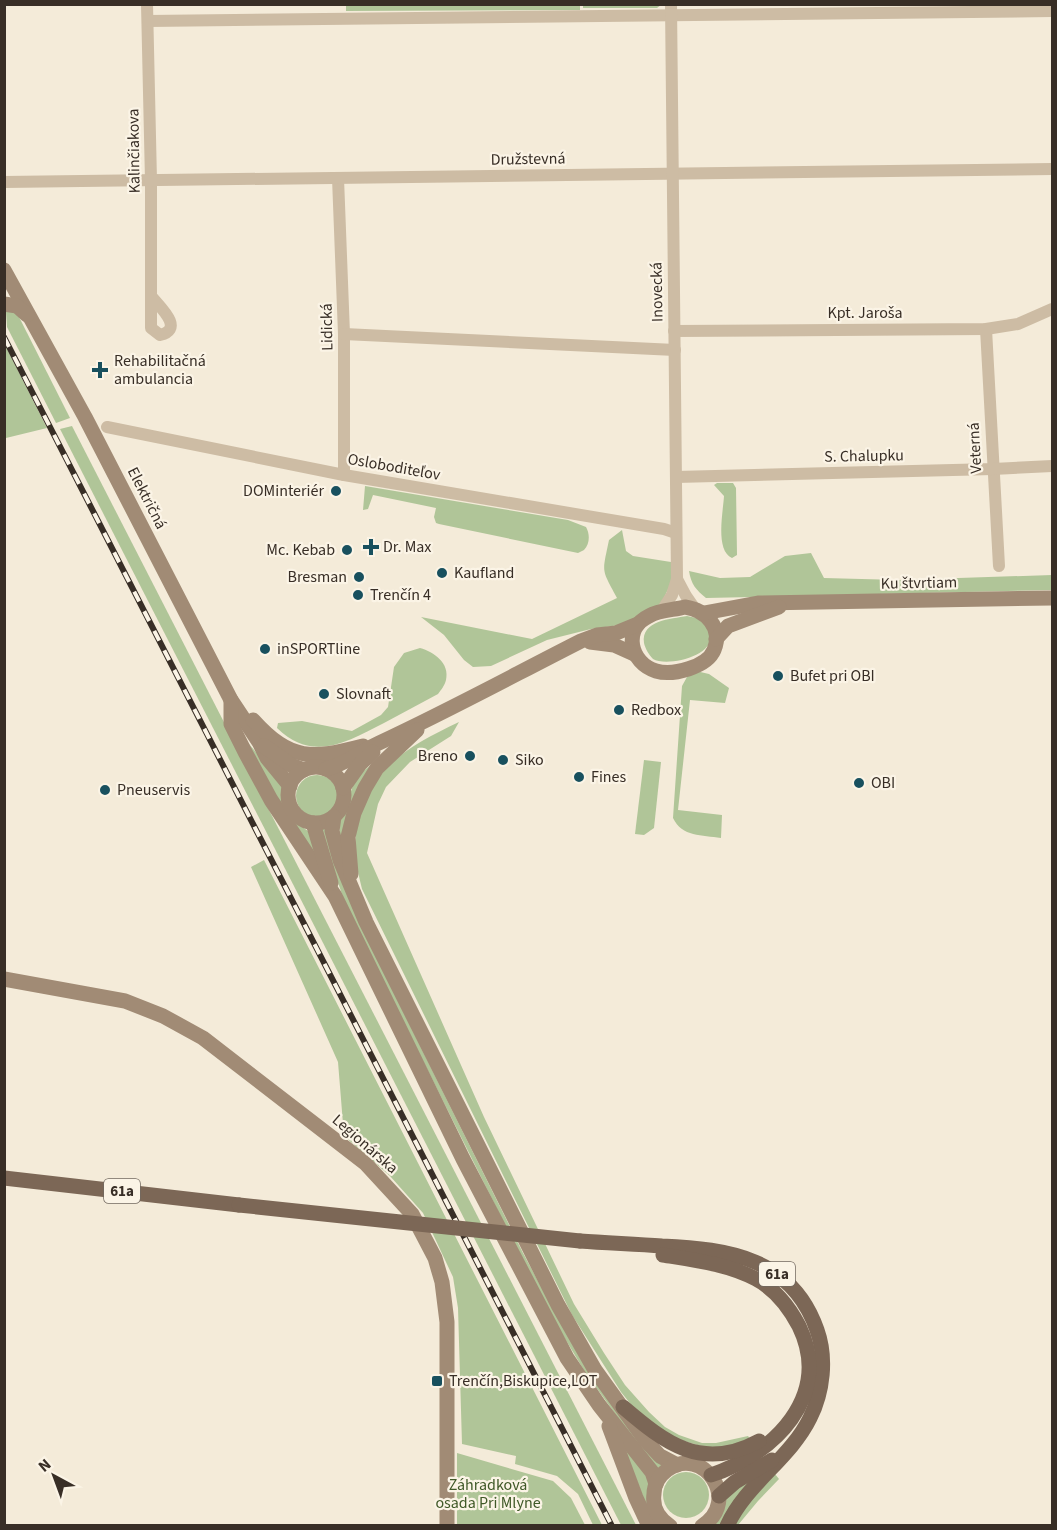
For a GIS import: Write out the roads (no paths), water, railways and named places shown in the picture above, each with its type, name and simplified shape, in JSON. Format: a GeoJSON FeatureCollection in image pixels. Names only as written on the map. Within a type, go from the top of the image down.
{"type":"FeatureCollection","features":[{"type":"Feature","properties":{"kind":"main road","name":"Električná"},"geometry":{"type":"LineString","coordinates":[[4,270],[85,417],[231,700],[267,758],[290,786]]}},
{"type":"Feature","properties":{"kind":"main road"},"geometry":{"type":"LineString","coordinates":[[4,304],[17,306],[30,317]]}},
{"type":"Feature","properties":{"kind":"main road","name":"Ku štvrtiam"},"geometry":{"type":"LineString","coordinates":[[326,769],[343,764],[363,750],[426,721],[581,641],[597,635],[616,633],[638,624],[649,615],[660,612],[685,607],[700,611],[758,603],[1053,598]]}},
{"type":"Feature","properties":{"kind":"main road","name":"Ku štvrtiam"},"geometry":{"type":"LineString","coordinates":[[581,641],[614,645],[634,654],[641,663],[659,672],[681,670],[707,660],[714,651],[716,639],[728,626],[787,603]]}},
{"type":"Feature","properties":{"kind":"main road"},"geometry":{"type":"LineString","coordinates":[[700,611],[710,620],[716,639]]}},
{"type":"Feature","properties":{"kind":"main road"},"geometry":{"type":"LineString","coordinates":[[634,654],[631,640],[638,624]]}},
{"type":"Feature","properties":{"kind":"main road"},"geometry":{"type":"LineString","coordinates":[[231,700],[266,734],[282,746],[307,756],[333,754],[383,741]]}},
{"type":"Feature","properties":{"kind":"main road"},"geometry":{"type":"LineString","coordinates":[[231,700],[231,723],[250,762],[271,800],[335,896],[468,1170],[567,1358],[599,1404],[652,1472],[656,1484]]}},
{"type":"Feature","properties":{"kind":"main road","name":"Ku štvrtiam"},"geometry":{"type":"LineString","coordinates":[[351,884],[348,837],[354,813],[365,788],[377,768],[426,721]]}},
{"type":"Feature","properties":{"kind":"main road","name":"Ku štvrtiam"},"geometry":{"type":"LineString","coordinates":[[343,788],[360,764],[383,741]]}},
{"type":"Feature","properties":{"kind":"main road","name":"Električná"},"geometry":{"type":"LineString","coordinates":[[259,742],[291,765],[304,770]]}},
{"type":"Feature","properties":{"kind":"main road"},"geometry":{"type":"LineString","coordinates":[[319,767],[326,769],[340,780],[343,788],[343,804],[334,817],[328,821],[313,823],[298,817],[288,794],[293,780],[304,770],[319,767]]}},
{"type":"Feature","properties":{"kind":"main road"},"geometry":{"type":"LineString","coordinates":[[334,817],[332,831],[340,860],[366,922],[552,1294],[595,1370],[646,1441],[660,1456],[677,1465],[695,1465],[711,1475],[717,1485],[719,1496],[716,1511],[705,1525]]}},
{"type":"Feature","properties":{"kind":"main road"},"geometry":{"type":"LineString","coordinates":[[313,823],[335,896]]}},
{"type":"Feature","properties":{"kind":"main road","name":"Legionárska"},"geometry":{"type":"LineString","coordinates":[[4,979],[125,1001],[163,1016],[203,1038],[364,1163],[412,1214],[435,1258],[442,1282],[447,1322],[447,1526]]}},
{"type":"Feature","properties":{"kind":"main road","name":"61a"},"geometry":{"type":"LineString","coordinates":[[4,1178],[580,1241],[691,1248],[731,1253],[772,1269],[789,1283],[813,1318],[820,1337],[822,1382],[810,1418],[797,1439],[745,1497],[727,1526]]}},
{"type":"Feature","properties":{"kind":"main road","name":"61a"},"geometry":{"type":"LineString","coordinates":[[580,1241],[733,1268],[758,1280],[787,1305],[804,1336],[808,1355],[808,1379],[802,1399],[788,1425],[762,1449],[722,1472],[711,1475]]}},
{"type":"Feature","properties":{"kind":"main road"},"geometry":{"type":"LineString","coordinates":[[623,1407],[654,1433],[673,1445],[712,1455],[747,1448],[775,1429],[791,1405],[801,1382],[805,1361],[804,1336]]}},
{"type":"Feature","properties":{"kind":"main road"},"geometry":{"type":"LineString","coordinates":[[599,1404],[649,1526]]}},
{"type":"Feature","properties":{"kind":"main road","name":"61a"},"geometry":{"type":"LineString","coordinates":[[719,1496],[735,1482],[785,1452]]}},
{"type":"Feature","properties":{"kind":"main road"},"geometry":{"type":"LineString","coordinates":[[670,1526],[655,1507],[653,1498],[656,1484],[664,1472],[677,1465]]}},
{"type":"Feature","properties":{"kind":"street","name":"Kalinčiakova"},"geometry":{"type":"LineString","coordinates":[[147,4],[151,296]]}},
{"type":"Feature","properties":{"kind":"street"},"geometry":{"type":"LineString","coordinates":[[148,21],[671,10],[879,13],[1053,11]]}},
{"type":"Feature","properties":{"kind":"street","name":"Inovecká"},"geometry":{"type":"LineString","coordinates":[[660,612],[672,594],[678,579],[671,10]]}},
{"type":"Feature","properties":{"kind":"street","name":"Družstevná"},"geometry":{"type":"LineString","coordinates":[[4,182],[1053,169]]}},
{"type":"Feature","properties":{"kind":"street","name":"Lidická"},"geometry":{"type":"LineString","coordinates":[[338,178],[344,334],[344,475]]}},
{"type":"Feature","properties":{"kind":"street","name":"Kpt. Jaroša"},"geometry":{"type":"LineString","coordinates":[[674,331],[986,329],[1018,324],[1053,309]]}},
{"type":"Feature","properties":{"kind":"street","name":"Veterná"},"geometry":{"type":"LineString","coordinates":[[986,329],[999,566]]}},
{"type":"Feature","properties":{"kind":"street"},"geometry":{"type":"LineString","coordinates":[[344,334],[675,350]]}},
{"type":"Feature","properties":{"kind":"street","name":"Osloboditeľov"},"geometry":{"type":"LineString","coordinates":[[106,427],[344,475],[676,533]]}},
{"type":"Feature","properties":{"kind":"street","name":"S. Chalupku"},"geometry":{"type":"LineString","coordinates":[[676,477],[1053,466]]}},
{"type":"Feature","properties":{"kind":"street","name":"Inovecká"},"geometry":{"type":"LineString","coordinates":[[678,579],[700,611]]}},
{"type":"Feature","properties":{"kind":"railway"},"geometry":{"type":"LineString","coordinates":[[4,337],[612,1526]]}},
{"type":"Feature","properties":{"kind":"place","name":"Rehabilitačná ambulancia"},"geometry":{"type":"Point","coordinates":[100,370]}},
{"type":"Feature","properties":{"kind":"place","name":"DOMinteriér"},"geometry":{"type":"Point","coordinates":[336,491]}},
{"type":"Feature","properties":{"kind":"place","name":"Dr. Max"},"geometry":{"type":"Point","coordinates":[371,547]}},
{"type":"Feature","properties":{"kind":"place","name":"Mc. Kebab"},"geometry":{"type":"Point","coordinates":[347,550]}},
{"type":"Feature","properties":{"kind":"place","name":"Kaufland"},"geometry":{"type":"Point","coordinates":[442,573]}},
{"type":"Feature","properties":{"kind":"place","name":"Bresman"},"geometry":{"type":"Point","coordinates":[359,577]}},
{"type":"Feature","properties":{"kind":"place","name":"Trenčín 4"},"geometry":{"type":"Point","coordinates":[358,595]}},
{"type":"Feature","properties":{"kind":"place","name":"inSPORTline"},"geometry":{"type":"Point","coordinates":[265,649]}},
{"type":"Feature","properties":{"kind":"place","name":"Bufet pri OBI"},"geometry":{"type":"Point","coordinates":[778,676]}},
{"type":"Feature","properties":{"kind":"place","name":"Slovnaft"},"geometry":{"type":"Point","coordinates":[324,694]}},
{"type":"Feature","properties":{"kind":"place","name":"Redbox"},"geometry":{"type":"Point","coordinates":[619,710]}},
{"type":"Feature","properties":{"kind":"place","name":"Breno"},"geometry":{"type":"Point","coordinates":[470,756]}},
{"type":"Feature","properties":{"kind":"place","name":"Siko"},"geometry":{"type":"Point","coordinates":[503,760]}},
{"type":"Feature","properties":{"kind":"place","name":"Fines"},"geometry":{"type":"Point","coordinates":[579,777]}},
{"type":"Feature","properties":{"kind":"place","name":"OBI"},"geometry":{"type":"Point","coordinates":[859,783]}},
{"type":"Feature","properties":{"kind":"place","name":"Pneuservis"},"geometry":{"type":"Point","coordinates":[105,790]}},
{"type":"Feature","properties":{"kind":"place","name":"Trenčín,Biskupice,LOT"},"geometry":{"type":"Point","coordinates":[437,1381]}},
{"type":"Feature","properties":{"kind":"park label","name":"Záhradková osada Pri Mlyne"},"geometry":{"type":"Point","coordinates":[488,1494]}}]}
